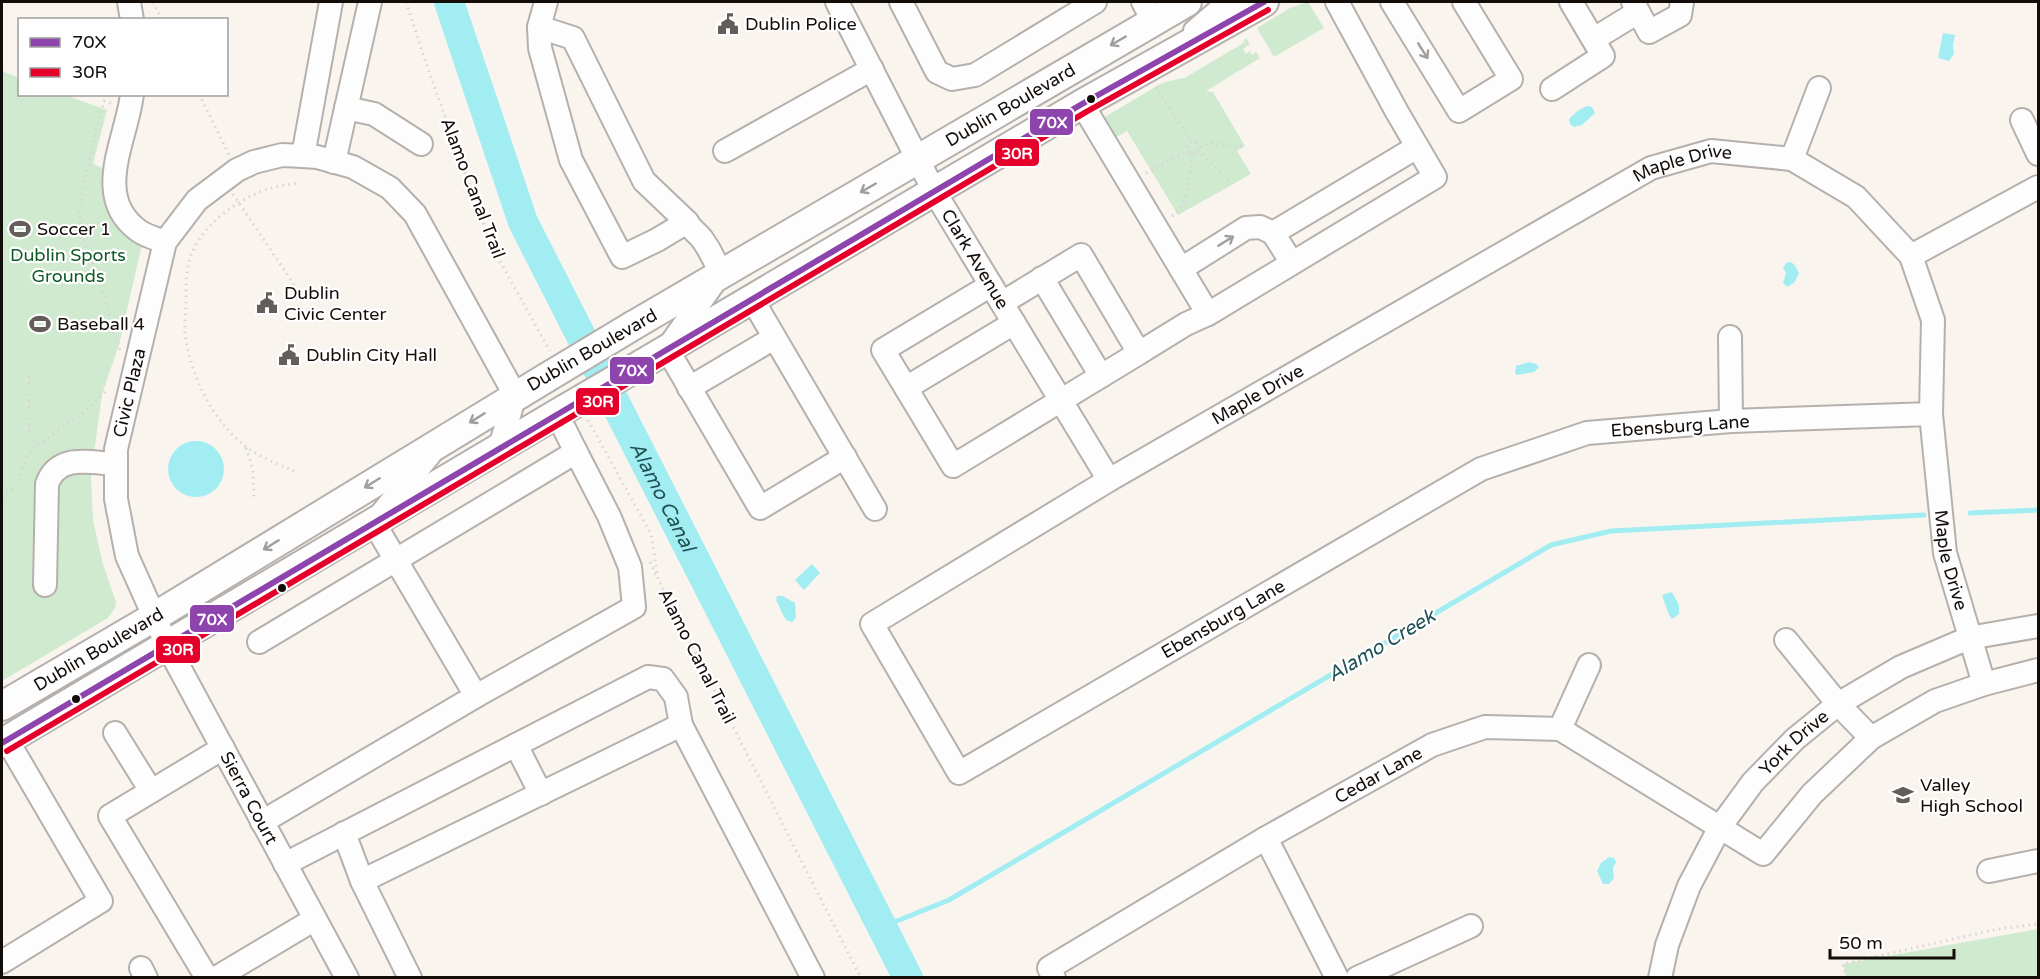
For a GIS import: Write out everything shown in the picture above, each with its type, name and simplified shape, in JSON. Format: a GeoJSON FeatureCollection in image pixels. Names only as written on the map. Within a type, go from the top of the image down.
{"type":"FeatureCollection","features":[{"type":"Feature","properties":{"kind":"main road","name":"Dublin Boulevard"},"geometry":{"type":"LineString","coordinates":[[2,706],[154,617],[515,395],[550,368],[634,325],[919,158],[1148,11],[1187,2]]}},
{"type":"Feature","properties":{"kind":"main road","name":"Dublin Boulevard"},"geometry":{"type":"LineString","coordinates":[[4,742],[500,447],[569,414],[642,364],[1082,104],[1157,73],[1264,2]]}},
{"type":"Feature","properties":{"kind":"street"},"geometry":{"type":"LineString","coordinates":[[129,2],[132,18]]}},
{"type":"Feature","properties":{"kind":"street"},"geometry":{"type":"LineString","coordinates":[[318,158],[331,2]]}},
{"type":"Feature","properties":{"kind":"street"},"geometry":{"type":"LineString","coordinates":[[318,158],[346,108],[370,2]]}},
{"type":"Feature","properties":{"kind":"street"},"geometry":{"type":"LineString","coordinates":[[545,2],[539,27],[540,48],[571,160],[622,257],[689,226]]}},
{"type":"Feature","properties":{"kind":"street","name":"Clark Avenue"},"geometry":{"type":"LineString","coordinates":[[837,2],[919,158],[934,192],[1109,480]]}},
{"type":"Feature","properties":{"kind":"street"},"geometry":{"type":"LineString","coordinates":[[901,2],[937,72],[952,78],[975,75],[1095,2]]}},
{"type":"Feature","properties":{"kind":"street"},"geometry":{"type":"LineString","coordinates":[[1157,73],[1229,2]]}},
{"type":"Feature","properties":{"kind":"street"},"geometry":{"type":"LineString","coordinates":[[1140,352],[1081,255],[1042,278],[996,294],[883,351],[953,466],[1186,324],[1208,314],[1435,177],[1337,2]]}},
{"type":"Feature","properties":{"kind":"street"},"geometry":{"type":"LineString","coordinates":[[1392,2],[1459,111],[1511,79],[1464,2]]}},
{"type":"Feature","properties":{"kind":"street"},"geometry":{"type":"LineString","coordinates":[[1552,89],[1603,57],[1572,2]]}},
{"type":"Feature","properties":{"kind":"street"},"geometry":{"type":"LineString","coordinates":[[1594,39],[1635,7],[1649,32],[1680,15],[1682,2]]}},
{"type":"Feature","properties":{"kind":"street"},"geometry":{"type":"LineString","coordinates":[[539,27],[573,38],[644,181],[700,236],[715,260],[715,278],[667,349],[760,508],[845,458]]}},
{"type":"Feature","properties":{"kind":"street"},"geometry":{"type":"LineString","coordinates":[[725,151],[872,69]]}},
{"type":"Feature","properties":{"kind":"street"},"geometry":{"type":"LineString","coordinates":[[1792,159],[1819,88]]}},
{"type":"Feature","properties":{"kind":"street"},"geometry":{"type":"LineString","coordinates":[[132,96],[116,158],[114,175],[116,196],[125,217],[140,232],[165,242]]}},
{"type":"Feature","properties":{"kind":"street"},"geometry":{"type":"LineString","coordinates":[[1082,104],[1208,314]]}},
{"type":"Feature","properties":{"kind":"street"},"geometry":{"type":"LineString","coordinates":[[346,108],[374,114],[421,144]]}},
{"type":"Feature","properties":{"kind":"street"},"geometry":{"type":"LineString","coordinates":[[2022,120],[2038,154]]}},
{"type":"Feature","properties":{"kind":"street"},"geometry":{"type":"LineString","coordinates":[[1273,233],[1418,147]]}},
{"type":"Feature","properties":{"kind":"street","name":"Maple Drive"},"geometry":{"type":"LineString","coordinates":[[1109,480],[1651,168],[1711,152],[1792,159],[1856,196],[1911,256],[1933,320],[1931,414],[1945,553],[1984,684]]}},
{"type":"Feature","properties":{"kind":"street","name":"Civic Plaza"},"geometry":{"type":"LineString","coordinates":[[154,617],[127,556],[116,499],[116,449],[165,242],[197,200],[237,170],[267,157],[282,155],[318,158]]}},
{"type":"Feature","properties":{"kind":"street"},"geometry":{"type":"LineString","coordinates":[[318,158],[353,167],[390,188],[415,214],[515,395],[500,447]]}},
{"type":"Feature","properties":{"kind":"street"},"geometry":{"type":"LineString","coordinates":[[1911,256],[2038,187]]}},
{"type":"Feature","properties":{"kind":"street"},"geometry":{"type":"LineString","coordinates":[[1181,269],[1246,228],[1260,227],[1273,233],[1292,263]]}},
{"type":"Feature","properties":{"kind":"street"},"geometry":{"type":"LineString","coordinates":[[1042,278],[1101,376]]}},
{"type":"Feature","properties":{"kind":"street"},"geometry":{"type":"LineString","coordinates":[[752,299],[875,509]]}},
{"type":"Feature","properties":{"kind":"street"},"geometry":{"type":"LineString","coordinates":[[906,388],[1014,323]]}},
{"type":"Feature","properties":{"kind":"street"},"geometry":{"type":"LineString","coordinates":[[1730,337],[1731,422]]}},
{"type":"Feature","properties":{"kind":"street"},"geometry":{"type":"LineString","coordinates":[[690,388],[774,338]]}},
{"type":"Feature","properties":{"kind":"street"},"geometry":{"type":"LineString","coordinates":[[262,822],[476,696],[634,607],[630,567],[609,516],[576,452],[569,414]]}},
{"type":"Feature","properties":{"kind":"street","name":"Ebensburg Lane"},"geometry":{"type":"LineString","coordinates":[[1109,480],[872,624],[959,773],[1481,469],[1587,433],[1731,422],[1931,414]]}},
{"type":"Feature","properties":{"kind":"street"},"geometry":{"type":"LineString","coordinates":[[440,441],[374,522],[476,696]]}},
{"type":"Feature","properties":{"kind":"street"},"geometry":{"type":"LineString","coordinates":[[259,642],[576,452]]}},
{"type":"Feature","properties":{"kind":"street"},"geometry":{"type":"LineString","coordinates":[[45,585],[49,476],[59,465],[68,462],[116,464]]}},
{"type":"Feature","properties":{"kind":"street","name":"Sierra Court"},"geometry":{"type":"LineString","coordinates":[[154,617],[346,978]]}},
{"type":"Feature","properties":{"kind":"street","name":"York Drive"},"geometry":{"type":"LineString","coordinates":[[1660,978],[1667,945],[1689,886],[1720,827],[1753,782],[1795,739],[1838,704],[1901,667],[1969,638],[2038,626]]}},
{"type":"Feature","properties":{"kind":"street"},"geometry":{"type":"LineString","coordinates":[[1786,640],[1838,704],[1871,738],[1935,701],[1984,684],[2038,670]]}},
{"type":"Feature","properties":{"kind":"street"},"geometry":{"type":"LineString","coordinates":[[1560,729],[1589,664]]}},
{"type":"Feature","properties":{"kind":"street"},"geometry":{"type":"LineString","coordinates":[[285,864],[648,677],[663,679],[676,696],[681,724],[813,978]]}},
{"type":"Feature","properties":{"kind":"street"},"geometry":{"type":"LineString","coordinates":[[362,881],[681,724]]}},
{"type":"Feature","properties":{"kind":"street","name":"Cedar Lane"},"geometry":{"type":"LineString","coordinates":[[1052,973],[1266,837],[1432,745],[1485,727],[1560,729],[1763,854],[1812,794],[1871,738]]}},
{"type":"Feature","properties":{"kind":"street"},"geometry":{"type":"LineString","coordinates":[[115,733],[151,791]]}},
{"type":"Feature","properties":{"kind":"street"},"geometry":{"type":"LineString","coordinates":[[2,962],[101,901],[4,742]]}},
{"type":"Feature","properties":{"kind":"street"},"geometry":{"type":"LineString","coordinates":[[516,745],[541,794]]}},
{"type":"Feature","properties":{"kind":"street"},"geometry":{"type":"LineString","coordinates":[[207,978],[110,816],[223,748]]}},
{"type":"Feature","properties":{"kind":"street"},"geometry":{"type":"LineString","coordinates":[[344,833],[362,881],[410,978]]}},
{"type":"Feature","properties":{"kind":"street"},"geometry":{"type":"LineString","coordinates":[[1266,837],[1336,978]]}},
{"type":"Feature","properties":{"kind":"street"},"geometry":{"type":"LineString","coordinates":[[1989,871],[2038,861]]}},
{"type":"Feature","properties":{"kind":"street"},"geometry":{"type":"LineString","coordinates":[[216,978],[315,919]]}},
{"type":"Feature","properties":{"kind":"street"},"geometry":{"type":"LineString","coordinates":[[1357,978],[1471,926]]}},
{"type":"Feature","properties":{"kind":"path"},"geometry":{"type":"LineString","coordinates":[[153,2],[161,18]]}},
{"type":"Feature","properties":{"kind":"path","name":"Alamo Canal Trail"},"geometry":{"type":"LineString","coordinates":[[406,2],[492,247],[550,368]]}},
{"type":"Feature","properties":{"kind":"path"},"geometry":{"type":"LineString","coordinates":[[1157,73],[1191,141]]}},
{"type":"Feature","properties":{"kind":"path"},"geometry":{"type":"LineString","coordinates":[[200,96],[237,170]]}},
{"type":"Feature","properties":{"kind":"path"},"geometry":{"type":"LineString","coordinates":[[104,101],[83,186],[79,213],[82,237],[100,283],[120,352]]}},
{"type":"Feature","properties":{"kind":"path"},"geometry":{"type":"LineString","coordinates":[[1191,141],[1197,142],[1199,148],[1231,183]]}},
{"type":"Feature","properties":{"kind":"path"},"geometry":{"type":"LineString","coordinates":[[1188,150],[1188,144],[1191,141]]}},
{"type":"Feature","properties":{"kind":"path"},"geometry":{"type":"LineString","coordinates":[[1155,226],[1178,212],[1184,203],[1193,153],[1209,142],[1236,147],[1242,145]]}},
{"type":"Feature","properties":{"kind":"path"},"geometry":{"type":"LineString","coordinates":[[1129,182],[1188,150]]}},
{"type":"Feature","properties":{"kind":"path"},"geometry":{"type":"LineString","coordinates":[[1188,150],[1193,153]]}},
{"type":"Feature","properties":{"kind":"path"},"geometry":{"type":"LineString","coordinates":[[294,471],[272,462],[245,446],[221,421],[202,391],[192,365],[185,334],[185,276],[192,251],[204,232],[239,204],[271,188],[298,183]]}},
{"type":"Feature","properties":{"kind":"path"},"geometry":{"type":"LineString","coordinates":[[239,204],[301,295]]}},
{"type":"Feature","properties":{"kind":"path"},"geometry":{"type":"LineString","coordinates":[[29,376],[28,429],[36,446]]}},
{"type":"Feature","properties":{"kind":"path"},"geometry":{"type":"LineString","coordinates":[[2,498],[17,484],[27,456],[36,446],[83,413],[108,389]]}},
{"type":"Feature","properties":{"kind":"path","name":"Alamo Canal Trail"},"geometry":{"type":"LineString","coordinates":[[569,414],[651,534],[658,579],[861,978]]}},
{"type":"Feature","properties":{"kind":"path"},"geometry":{"type":"LineString","coordinates":[[245,446],[253,470],[255,499]]}},
{"type":"Feature","properties":{"kind":"path"},"geometry":{"type":"LineString","coordinates":[[1846,978],[1843,964],[1998,929],[2038,924]]}},
{"type":"Feature","properties":{"kind":"green space"},"geometry":{"type":"Polygon","coordinates":[[[1308,2],[1324,28],[1274,57],[1257,28],[1290,8],[1308,2]]]}},
{"type":"Feature","properties":{"kind":"green space"},"geometry":{"type":"Polygon","coordinates":[[[1246,38],[1250,44],[1243,49],[1246,54],[1250,51],[1252,55],[1256,52],[1260,58],[1206,91],[1213,92],[1245,146],[1237,151],[1251,174],[1178,215],[1127,131],[1115,138],[1103,118],[1162,83],[1186,77],[1242,44],[1246,38]]]}},
{"type":"Feature","properties":{"kind":"green space","name":"Dublin Sports Grounds"},"geometry":{"type":"Polygon","coordinates":[[[2,71],[18,78],[18,96],[68,96],[107,110],[93,164],[103,168],[104,193],[112,210],[143,240],[119,345],[102,394],[91,475],[93,520],[103,564],[116,602],[115,608],[108,618],[2,681],[2,71]]]}},
{"type":"Feature","properties":{"kind":"green space"},"geometry":{"type":"Polygon","coordinates":[[[2038,929],[2038,977],[1846,977],[1843,964],[2038,929]]]}},
{"type":"Feature","properties":{"kind":"water"},"geometry":{"type":"Polygon","coordinates":[[[1943,33],[1955,35],[1954,54],[1949,61],[1938,58],[1943,33]]]}},
{"type":"Feature","properties":{"kind":"water"},"geometry":{"type":"Polygon","coordinates":[[[1592,107],[1595,113],[1582,125],[1574,127],[1570,124],[1569,119],[1580,109],[1592,107]]]}},
{"type":"Feature","properties":{"kind":"water"},"geometry":{"type":"Polygon","coordinates":[[[1786,263],[1794,264],[1799,273],[1794,283],[1787,287],[1783,283],[1786,273],[1783,268],[1786,263]]]}},
{"type":"Feature","properties":{"kind":"water"},"geometry":{"type":"Polygon","coordinates":[[[1529,362],[1539,367],[1534,372],[1517,375],[1515,373],[1516,366],[1529,362]]]}},
{"type":"Feature","properties":{"kind":"water"},"geometry":{"type":"Polygon","coordinates":[[[191,441],[201,441],[216,449],[222,458],[224,469],[222,480],[216,489],[201,497],[191,497],[180,492],[173,485],[168,474],[168,464],[173,453],[180,446],[191,441]]]}},
{"type":"Feature","properties":{"kind":"water"},"geometry":{"type":"Polygon","coordinates":[[[812,564],[820,573],[804,590],[795,580],[812,564]]]}},
{"type":"Feature","properties":{"kind":"water"},"geometry":{"type":"Polygon","coordinates":[[[1672,592],[1679,605],[1679,614],[1672,619],[1662,595],[1672,592]]]}},
{"type":"Feature","properties":{"kind":"water"},"geometry":{"type":"Polygon","coordinates":[[[777,596],[783,596],[795,603],[796,618],[792,622],[786,620],[776,600],[777,596]]]}},
{"type":"Feature","properties":{"kind":"water"},"geometry":{"type":"Polygon","coordinates":[[[1609,857],[1614,858],[1616,862],[1613,868],[1614,878],[1609,884],[1603,884],[1597,871],[1601,863],[1609,857]]]}},
{"type":"Feature","properties":{"kind":"waterway","name":"Alamo Canal"},"geometry":{"type":"LineString","coordinates":[[449,2],[523,222],[908,978]]}},
{"type":"Feature","properties":{"kind":"waterway","name":"Alamo Creek"},"geometry":{"type":"LineString","coordinates":[[1970,513],[2038,510]]}},
{"type":"Feature","properties":{"kind":"waterway","name":"Alamo Creek"},"geometry":{"type":"LineString","coordinates":[[882,927],[949,900],[1551,545],[1611,531],[1924,515]]}},
{"type":"Feature","properties":{"kind":"transit line","name":"70X"},"geometry":{"type":"LineString","coordinates":[[2,743],[1082,104],[1264,2]]}},
{"type":"Feature","properties":{"kind":"transit line","name":"30R"},"geometry":{"type":"LineString","coordinates":[[7,751],[1086,112],[1268,10]]}},
{"type":"Feature","properties":{"kind":"place","name":"Dublin Police"},"geometry":{"type":"Point","coordinates":[728,24]}},
{"type":"Feature","properties":{"kind":"place","name":"Soccer 1"},"geometry":{"type":"Point","coordinates":[20,229]}},
{"type":"Feature","properties":{"kind":"place","name":"Dublin Civic Center"},"geometry":{"type":"Point","coordinates":[267,303]}},
{"type":"Feature","properties":{"kind":"place","name":"Baseball 4"},"geometry":{"type":"Point","coordinates":[40,324]}},
{"type":"Feature","properties":{"kind":"place","name":"Dublin City Hall"},"geometry":{"type":"Point","coordinates":[289,355]}},
{"type":"Feature","properties":{"kind":"place","name":"Valley High School"},"geometry":{"type":"Point","coordinates":[1903,795]}}]}
